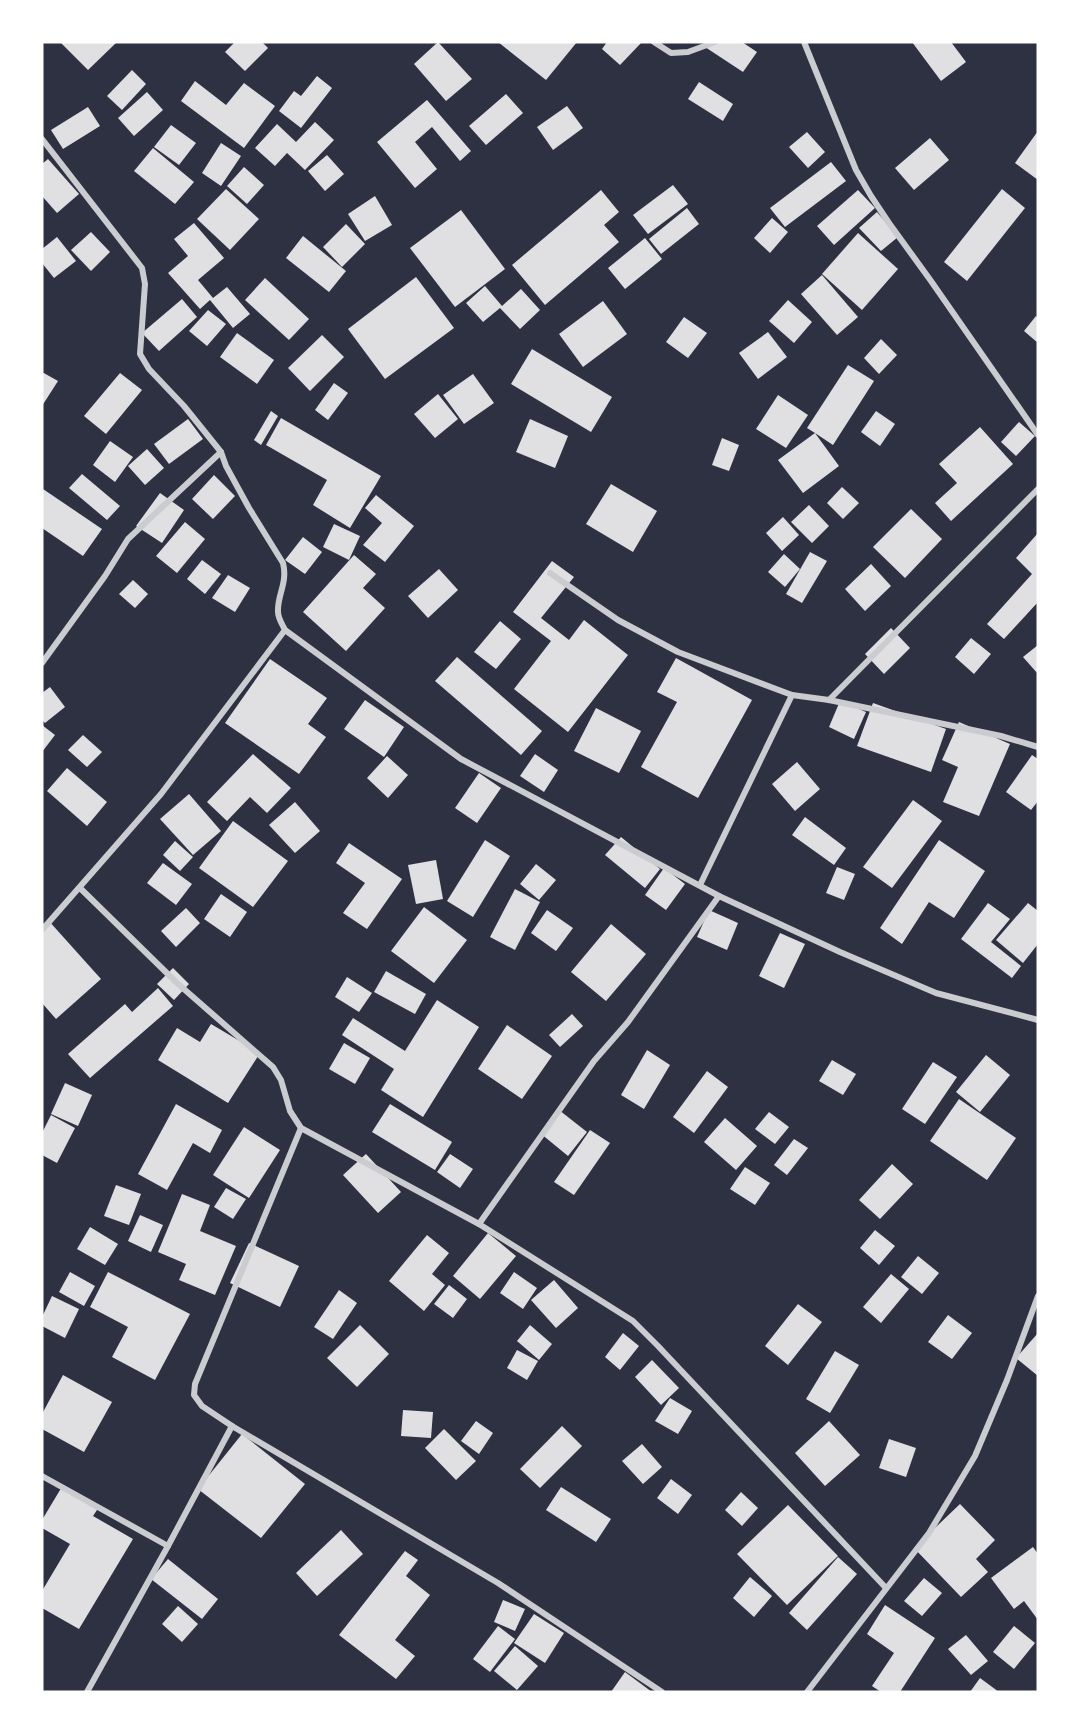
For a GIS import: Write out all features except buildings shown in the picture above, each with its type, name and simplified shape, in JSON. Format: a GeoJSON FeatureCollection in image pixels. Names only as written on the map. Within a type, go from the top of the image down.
{"type":"FeatureCollection","features":[{"type":"Feature","properties":{"kind":"street"},"geometry":{"type":"LineString","coordinates":[[654,42],[671,53],[688,52],[715,42]]}},
{"type":"Feature","properties":{"kind":"street"},"geometry":{"type":"LineString","coordinates":[[804,42],[856,170],[871,196],[1038,435]]}},
{"type":"Feature","properties":{"kind":"street"},"geometry":{"type":"LineString","coordinates":[[42,139],[142,268],[145,284],[140,354],[149,369],[184,406],[221,452],[249,508],[284,563],[284,585],[278,615],[285,630],[461,759],[719,896],[936,993],[1038,1020]]}},
{"type":"Feature","properties":{"kind":"street"},"geometry":{"type":"LineString","coordinates":[[42,663],[105,576],[128,539],[221,452]]}},
{"type":"Feature","properties":{"kind":"street"},"geometry":{"type":"LineString","coordinates":[[829,700],[1038,489]]}},
{"type":"Feature","properties":{"kind":"street"},"geometry":{"type":"LineString","coordinates":[[550,573],[618,620],[678,652],[792,695],[829,700],[1001,736],[1038,747]]}},
{"type":"Feature","properties":{"kind":"street"},"geometry":{"type":"LineString","coordinates":[[42,930],[161,794],[285,630]]}},
{"type":"Feature","properties":{"kind":"street"},"geometry":{"type":"LineString","coordinates":[[700,885],[792,695]]}},
{"type":"Feature","properties":{"kind":"street"},"geometry":{"type":"LineString","coordinates":[[80,888],[177,983],[273,1067],[281,1080],[290,1111],[301,1128],[479,1224],[633,1321],[886,1588]]}},
{"type":"Feature","properties":{"kind":"street"},"geometry":{"type":"LineString","coordinates":[[479,1224],[594,1061],[628,1022],[719,896]]}},
{"type":"Feature","properties":{"kind":"street"},"geometry":{"type":"LineString","coordinates":[[301,1128],[195,1384],[195,1395],[202,1406],[498,1583],[662,1692]]}},
{"type":"Feature","properties":{"kind":"street"},"geometry":{"type":"LineString","coordinates":[[807,1692],[929,1533],[975,1456],[1007,1380],[1038,1296]]}},
{"type":"Feature","properties":{"kind":"street"},"geometry":{"type":"LineString","coordinates":[[87,1692],[232,1426]]}},
{"type":"Feature","properties":{"kind":"street"},"geometry":{"type":"LineString","coordinates":[[42,1476],[168,1546]]}}]}
